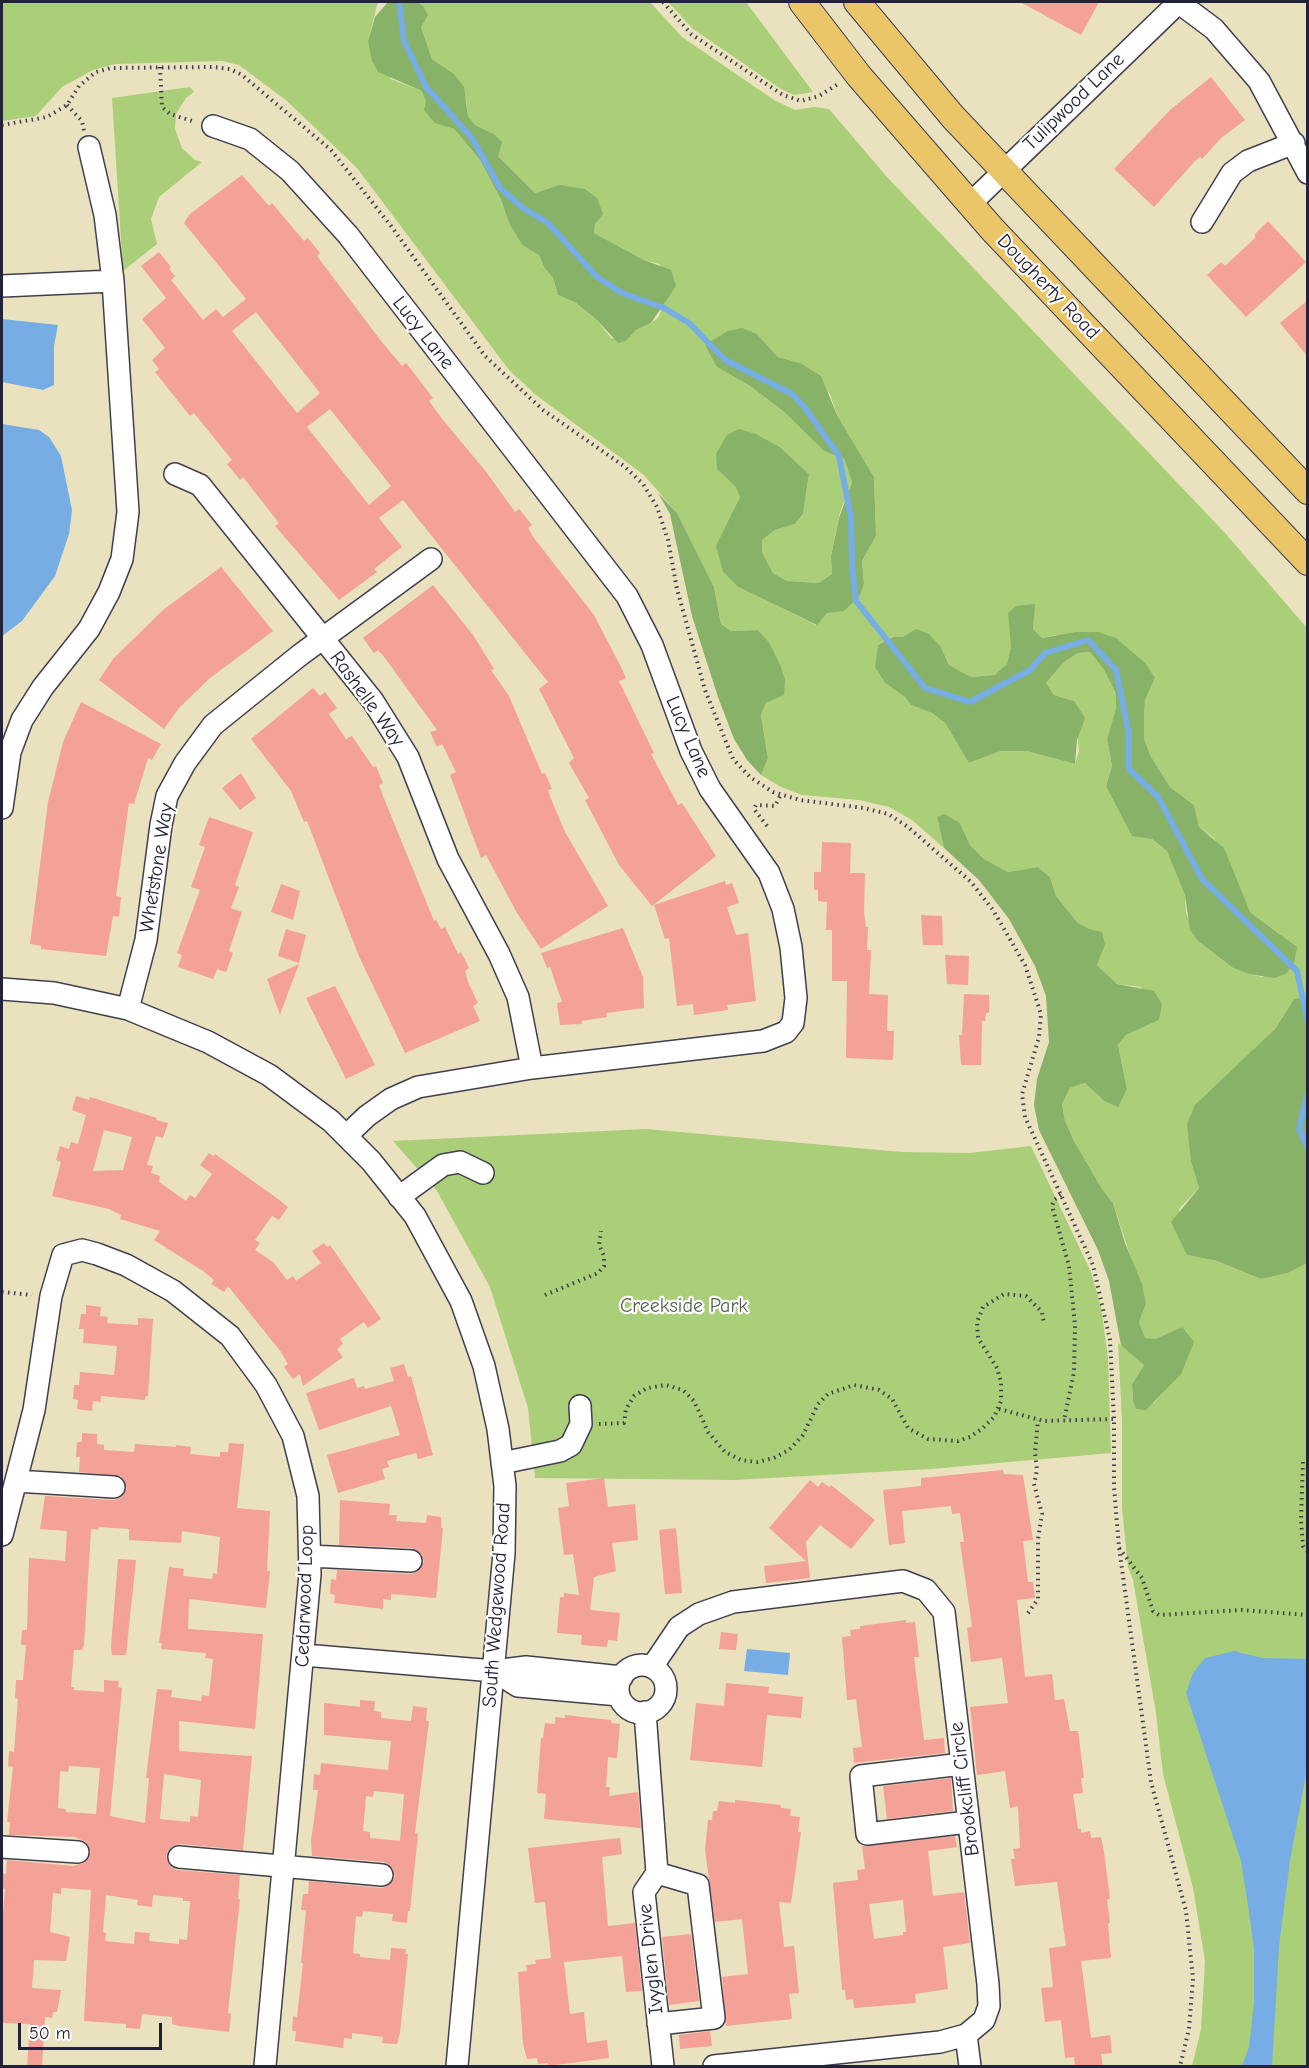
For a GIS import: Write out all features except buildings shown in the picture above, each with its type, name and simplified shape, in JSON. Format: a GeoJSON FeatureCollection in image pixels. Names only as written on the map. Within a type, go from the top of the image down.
{"type":"FeatureCollection","features":[{"type":"Feature","properties":{"kind":"main road","name":"Dougherty Road"},"geometry":{"type":"LineString","coordinates":[[802,2],[856,72],[970,204],[1308,562]]}},
{"type":"Feature","properties":{"kind":"main road"},"geometry":{"type":"LineString","coordinates":[[857,2],[919,78],[1004,171],[1308,491]]}},
{"type":"Feature","properties":{"kind":"street","name":"Tulipwood Lane"},"geometry":{"type":"LineString","coordinates":[[970,204],[1179,2]]}},
{"type":"Feature","properties":{"kind":"street"},"geometry":{"type":"LineString","coordinates":[[1179,2],[1214,29],[1259,81],[1308,173]]}},
{"type":"Feature","properties":{"kind":"street","name":"Lucy Lane"},"geometry":{"type":"LineString","coordinates":[[213,126],[250,139],[274,158],[290,171],[348,235],[627,596],[652,645],[691,751],[710,789],[769,873],[783,909],[791,947],[796,998],[793,1023],[786,1032],[763,1041],[532,1068],[418,1086],[391,1099],[367,1116],[346,1137]]}},
{"type":"Feature","properties":{"kind":"street"},"geometry":{"type":"LineString","coordinates":[[1202,222],[1232,173],[1248,161],[1294,143]]}},
{"type":"Feature","properties":{"kind":"street"},"geometry":{"type":"LineString","coordinates":[[2,808],[10,752],[22,720],[89,629],[109,592],[122,559],[128,512],[113,281],[105,215],[89,147]]}},
{"type":"Feature","properties":{"kind":"street"},"geometry":{"type":"LineString","coordinates":[[2,286],[113,281]]}},
{"type":"Feature","properties":{"kind":"street","name":"Rashelle Way"},"geometry":{"type":"LineString","coordinates":[[175,474],[200,485],[373,701],[408,757],[448,860],[499,954],[518,997],[532,1068]]}},
{"type":"Feature","properties":{"kind":"street","name":"Whetstone Way"},"geometry":{"type":"LineString","coordinates":[[128,1009],[146,940],[167,796],[184,763],[213,725],[431,559]]}},
{"type":"Feature","properties":{"kind":"street","name":"South Wedgewood Road"},"geometry":{"type":"LineString","coordinates":[[2,989],[54,993],[128,1009],[191,1034],[269,1075],[331,1121],[371,1161],[414,1216],[461,1300],[484,1366],[498,1430],[505,1486],[504,1553],[457,2067]]}},
{"type":"Feature","properties":{"kind":"street"},"geometry":{"type":"LineString","coordinates":[[399,1197],[435,1168],[443,1165],[460,1162],[483,1173]]}},
{"type":"Feature","properties":{"kind":"street","name":"Cedarwood Loop"},"geometry":{"type":"LineString","coordinates":[[2,1534],[34,1410],[51,1296],[63,1255],[82,1250],[126,1265],[173,1291],[230,1336],[266,1384],[293,1436],[308,1496],[310,1556],[304,1655],[265,2067]]}},
{"type":"Feature","properties":{"kind":"street"},"geometry":{"type":"LineString","coordinates":[[502,1463],[560,1451],[571,1445],[581,1415]]}},
{"type":"Feature","properties":{"kind":"street"},"geometry":{"type":"LineString","coordinates":[[16,1481],[114,1487]]}},
{"type":"Feature","properties":{"kind":"street"},"geometry":{"type":"LineString","coordinates":[[310,1556],[411,1561]]}},
{"type":"Feature","properties":{"kind":"street","name":"Brookcliff Circle"},"geometry":{"type":"LineString","coordinates":[[652,1667],[679,1627],[699,1614],[733,1602],[903,1581],[926,1590],[944,1612],[989,2006],[984,2020],[966,2035]]}},
{"type":"Feature","properties":{"kind":"street"},"geometry":{"type":"LineString","coordinates":[[304,1655],[494,1671],[520,1666],[621,1686]]}},
{"type":"Feature","properties":{"kind":"street"},"geometry":{"type":"LineString","coordinates":[[638,1665],[652,1667],[663,1677],[666,1692],[659,1705],[645,1712],[632,1710],[621,1686],[638,1665]]}},
{"type":"Feature","properties":{"kind":"street","name":"Ivyglen Drive"},"geometry":{"type":"LineString","coordinates":[[645,1712],[657,1873],[644,1892],[663,2067]]}},
{"type":"Feature","properties":{"kind":"street"},"geometry":{"type":"LineString","coordinates":[[962,1764],[861,1776],[867,1834],[968,1822]]}},
{"type":"Feature","properties":{"kind":"street"},"geometry":{"type":"LineString","coordinates":[[2,1847],[78,1852]]}},
{"type":"Feature","properties":{"kind":"street"},"geometry":{"type":"LineString","coordinates":[[178,1857],[284,1864],[382,1875]]}},
{"type":"Feature","properties":{"kind":"street"},"geometry":{"type":"LineString","coordinates":[[657,1873],[698,1885],[714,2018],[658,2024]]}},
{"type":"Feature","properties":{"kind":"street"},"geometry":{"type":"LineString","coordinates":[[714,2067],[940,2042],[966,2035],[970,2067]]}},
{"type":"Feature","properties":{"kind":"path"},"geometry":{"type":"LineString","coordinates":[[663,2],[691,34],[783,95],[801,101],[819,96],[856,72]]}},
{"type":"Feature","properties":{"kind":"path"},"geometry":{"type":"LineString","coordinates":[[160,67],[162,107],[177,117],[213,126]]}},
{"type":"Feature","properties":{"kind":"path"},"geometry":{"type":"LineString","coordinates":[[67,105],[82,121],[89,147]]}},
{"type":"Feature","properties":{"kind":"path"},"geometry":{"type":"LineString","coordinates":[[767,826],[754,809],[756,805],[761,804],[775,806],[781,794]]}},
{"type":"Feature","properties":{"kind":"path"},"geometry":{"type":"LineString","coordinates":[[1061,1195],[1054,1200],[1052,1206],[1069,1266],[1075,1325],[1074,1372],[1064,1421]]}},
{"type":"Feature","properties":{"kind":"path"},"geometry":{"type":"LineString","coordinates":[[545,1295],[598,1274],[604,1266],[604,1256],[599,1245],[601,1231]]}},
{"type":"Feature","properties":{"kind":"path"},"geometry":{"type":"LineString","coordinates":[[2,1292],[51,1296]]}},
{"type":"Feature","properties":{"kind":"path"},"geometry":{"type":"LineString","coordinates":[[581,1415],[624,1422],[626,1409],[634,1396],[647,1388],[666,1385],[683,1390],[694,1401],[708,1432],[725,1452],[741,1460],[757,1462],[789,1450],[804,1435],[818,1404],[828,1394],[847,1386],[869,1386],[892,1399],[908,1428],[934,1440],[958,1441],[970,1437],[983,1428],[999,1409],[1001,1401],[999,1375],[978,1338],[977,1322],[983,1307],[1004,1294],[1026,1296],[1042,1312],[1044,1324]]}},
{"type":"Feature","properties":{"kind":"path"},"geometry":{"type":"LineString","coordinates":[[999,1409],[1038,1420],[1114,1419]]}},
{"type":"Feature","properties":{"kind":"path"},"geometry":{"type":"LineString","coordinates":[[1028,1613],[1038,1599],[1037,1550],[1042,1514],[1034,1484],[1037,1470],[1035,1453],[1038,1420]]}},
{"type":"Feature","properties":{"kind":"path"},"geometry":{"type":"LineString","coordinates":[[1303,1462],[1301,1520],[1303,1546],[1308,1552]]}},
{"type":"Feature","properties":{"kind":"path"},"geometry":{"type":"LineString","coordinates":[[1119,1548],[1142,1578],[1153,1611],[1159,1616],[1242,1610],[1308,1615]]}},
{"type":"Feature","properties":{"kind":"green space"},"geometry":{"type":"Polygon","coordinates":[[[2,2],[378,2],[368,41],[391,79],[422,91],[445,126],[454,129],[480,160],[501,200],[509,223],[522,245],[539,255],[544,267],[553,278],[558,295],[576,303],[597,320],[611,338],[626,341],[636,330],[658,318],[667,297],[676,286],[659,264],[644,260],[594,233],[595,224],[559,185],[535,193],[498,156],[494,134],[475,125],[468,116],[466,99],[454,74],[432,59],[421,27],[423,6],[418,2],[650,2],[682,37],[774,100],[795,110],[814,107],[829,109],[887,177],[1225,533],[1307,628],[1307,996],[1294,999],[1275,1029],[1249,1055],[1191,1162],[1199,1188],[1179,1209],[1187,1255],[1217,1261],[1261,1279],[1288,1273],[1307,1263],[1307,2066],[1192,2066],[1201,2029],[1205,1961],[1193,1888],[1163,1774],[1156,1713],[1133,1580],[1128,1567],[1122,1508],[1122,1420],[1118,1343],[1132,1352],[1144,1365],[1132,1384],[1133,1401],[1137,1409],[1155,1402],[1166,1388],[1182,1327],[1155,1339],[1145,1339],[1139,1322],[1146,1304],[1113,1203],[1102,1189],[1074,1141],[1065,1121],[1062,1104],[1070,1088],[1085,1083],[1104,1101],[1127,1089],[1118,1045],[1126,1035],[1159,1020],[1141,987],[1117,984],[1097,965],[1105,945],[1078,923],[1056,896],[1050,877],[1038,867],[1008,872],[984,859],[970,845],[960,823],[937,817],[944,848],[912,820],[889,807],[859,800],[802,795],[781,787],[761,775],[768,757],[761,715],[766,703],[784,694],[784,680],[769,642],[758,630],[731,631],[721,624],[714,587],[677,513],[644,475],[536,395],[509,370],[357,168],[287,101],[239,65],[222,61],[115,64],[93,70],[62,87],[36,116],[2,121],[2,2]],[[757,334],[717,367],[750,386],[783,411],[824,451],[844,459],[852,482],[840,512],[831,556],[832,574],[818,583],[787,581],[773,573],[762,552],[762,540],[775,530],[795,524],[803,514],[809,474],[780,447],[756,434],[735,486],[740,497],[733,512],[723,572],[738,587],[816,625],[827,613],[844,610],[864,583],[862,561],[876,536],[874,477],[837,415],[830,394],[800,363],[778,357],[757,334]],[[1034,604],[1011,646],[1007,664],[994,675],[971,677],[949,665],[941,647],[893,637],[878,645],[876,667],[885,683],[905,697],[911,705],[932,713],[945,723],[969,763],[1001,751],[1027,751],[1075,764],[1079,751],[1074,701],[1054,695],[1046,683],[1063,663],[1078,653],[1090,652],[1104,670],[1116,694],[1116,708],[1107,739],[1112,766],[1106,786],[1152,839],[1167,851],[1176,868],[1185,895],[1186,913],[1198,941],[1233,968],[1262,977],[1294,963],[1294,957],[1280,934],[1250,912],[1214,838],[1199,827],[1194,805],[1170,787],[1150,755],[1144,738],[1145,700],[1155,678],[1056,635],[1042,638],[1033,630],[1034,604]]]}},
{"type":"Feature","properties":{"kind":"green space"},"geometry":{"type":"Polygon","coordinates":[[[388,2],[418,2],[423,6],[428,15],[421,27],[432,59],[454,74],[464,87],[468,116],[475,125],[494,134],[502,142],[498,156],[535,193],[559,185],[585,189],[597,198],[603,214],[595,224],[594,233],[644,260],[671,270],[676,286],[651,323],[636,330],[626,341],[618,343],[597,320],[576,303],[558,295],[553,278],[544,267],[539,255],[522,245],[509,223],[501,200],[480,160],[454,129],[435,123],[424,110],[426,101],[422,91],[378,72],[372,61],[368,41],[375,17],[388,2]]]}},
{"type":"Feature","properties":{"kind":"green space"},"geometry":{"type":"Polygon","coordinates":[[[668,2],[746,2],[813,92],[794,95],[781,89],[693,29],[668,2]]]}},
{"type":"Feature","properties":{"kind":"green space"},"geometry":{"type":"Polygon","coordinates":[[[190,87],[194,92],[186,98],[176,114],[175,129],[182,148],[195,160],[202,162],[159,197],[151,219],[157,244],[123,271],[112,98],[190,87]]]}},
{"type":"Feature","properties":{"kind":"green space"},"geometry":{"type":"Polygon","coordinates":[[[742,328],[757,334],[778,357],[800,363],[821,376],[837,415],[874,477],[876,536],[862,561],[864,583],[860,595],[844,611],[827,613],[817,625],[738,587],[723,572],[716,546],[740,497],[735,486],[717,469],[716,454],[727,435],[739,429],[756,434],[780,447],[809,474],[803,514],[795,524],[775,530],[762,540],[762,552],[773,573],[787,581],[818,583],[832,574],[831,556],[839,518],[852,482],[844,459],[824,451],[783,411],[750,386],[717,367],[705,345],[728,331],[742,328]]]}},
{"type":"Feature","properties":{"kind":"green space"},"geometry":{"type":"Polygon","coordinates":[[[658,493],[677,513],[714,587],[721,624],[731,631],[758,630],[769,642],[781,667],[785,680],[784,695],[766,703],[761,715],[768,758],[761,775],[747,760],[734,739],[718,697],[692,616],[670,514],[658,493]]]}},
{"type":"Feature","properties":{"kind":"green space"},"geometry":{"type":"Polygon","coordinates":[[[1035,604],[1033,629],[1042,638],[1076,632],[1098,632],[1116,638],[1145,663],[1155,678],[1145,700],[1144,738],[1150,755],[1170,787],[1194,805],[1199,827],[1224,848],[1250,912],[1297,947],[1294,963],[1286,974],[1274,978],[1249,974],[1233,968],[1198,941],[1190,930],[1185,895],[1167,851],[1152,839],[1132,836],[1106,786],[1112,766],[1107,739],[1116,708],[1116,694],[1104,670],[1090,652],[1078,653],[1063,663],[1046,683],[1054,695],[1074,701],[1085,718],[1077,740],[1075,764],[1027,751],[1001,751],[969,763],[945,723],[932,713],[911,705],[905,697],[885,683],[875,667],[878,645],[893,637],[903,637],[916,629],[929,634],[941,647],[949,665],[971,677],[994,675],[1007,664],[1011,646],[1008,613],[1016,606],[1035,604]]]}},
{"type":"Feature","properties":{"kind":"green space"},"geometry":{"type":"Polygon","coordinates":[[[944,814],[960,823],[970,845],[984,859],[1008,872],[1038,867],[1050,877],[1056,896],[1078,923],[1102,932],[1105,945],[1097,965],[1117,984],[1154,991],[1162,1004],[1159,1020],[1126,1035],[1118,1045],[1127,1089],[1118,1107],[1104,1101],[1085,1083],[1070,1088],[1062,1104],[1065,1121],[1074,1141],[1102,1189],[1113,1203],[1125,1243],[1142,1284],[1146,1304],[1139,1322],[1145,1338],[1155,1339],[1182,1327],[1194,1342],[1181,1374],[1146,1410],[1136,1409],[1132,1384],[1144,1365],[1121,1345],[1109,1281],[1098,1250],[1039,1130],[1034,1105],[1037,1079],[1049,1042],[1046,996],[1035,966],[1009,919],[979,880],[944,848],[937,817],[944,814]]]}},
{"type":"Feature","properties":{"kind":"green space"},"geometry":{"type":"Polygon","coordinates":[[[1307,996],[1307,1263],[1288,1273],[1261,1279],[1217,1261],[1187,1255],[1171,1222],[1199,1188],[1191,1162],[1187,1124],[1195,1105],[1275,1029],[1294,999],[1307,996]]]}},
{"type":"Feature","properties":{"kind":"green space","name":"Creekside Park"},"geometry":{"type":"Polygon","coordinates":[[[646,1129],[902,1152],[969,1153],[1031,1146],[1091,1272],[1101,1307],[1108,1358],[1111,1453],[931,1469],[735,1480],[535,1478],[528,1408],[490,1287],[437,1191],[393,1141],[646,1129]]]}},
{"type":"Feature","properties":{"kind":"water"},"geometry":{"type":"Polygon","coordinates":[[[2,319],[58,325],[54,346],[54,385],[43,390],[2,382],[2,319]]]}},
{"type":"Feature","properties":{"kind":"water"},"geometry":{"type":"Polygon","coordinates":[[[2,424],[39,430],[49,437],[61,456],[72,510],[69,534],[55,576],[22,621],[2,636],[2,424]]]}},
{"type":"Feature","properties":{"kind":"water"},"geometry":{"type":"Polygon","coordinates":[[[747,1649],[790,1653],[788,1675],[744,1671],[747,1649]]]}},
{"type":"Feature","properties":{"kind":"water"},"geometry":{"type":"Polygon","coordinates":[[[1234,1651],[1262,1658],[1307,1659],[1307,1769],[1290,1861],[1279,1946],[1272,2066],[1242,2066],[1249,2047],[1254,2003],[1254,1949],[1249,1912],[1241,1861],[1186,1693],[1193,1673],[1205,1658],[1234,1651]]]}},
{"type":"Feature","properties":{"kind":"waterway"},"geometry":{"type":"LineString","coordinates":[[399,2],[404,41],[426,87],[472,138],[500,188],[523,208],[548,223],[597,277],[622,293],[664,308],[689,323],[725,360],[792,394],[805,408],[839,456],[851,518],[856,601],[925,688],[970,702],[1030,670],[1045,653],[1088,640],[1116,670],[1129,735],[1129,769],[1158,797],[1202,879],[1297,971],[1308,1023]]}},
{"type":"Feature","properties":{"kind":"waterway"},"geometry":{"type":"LineString","coordinates":[[1308,1093],[1299,1129],[1308,1148]]}}]}
